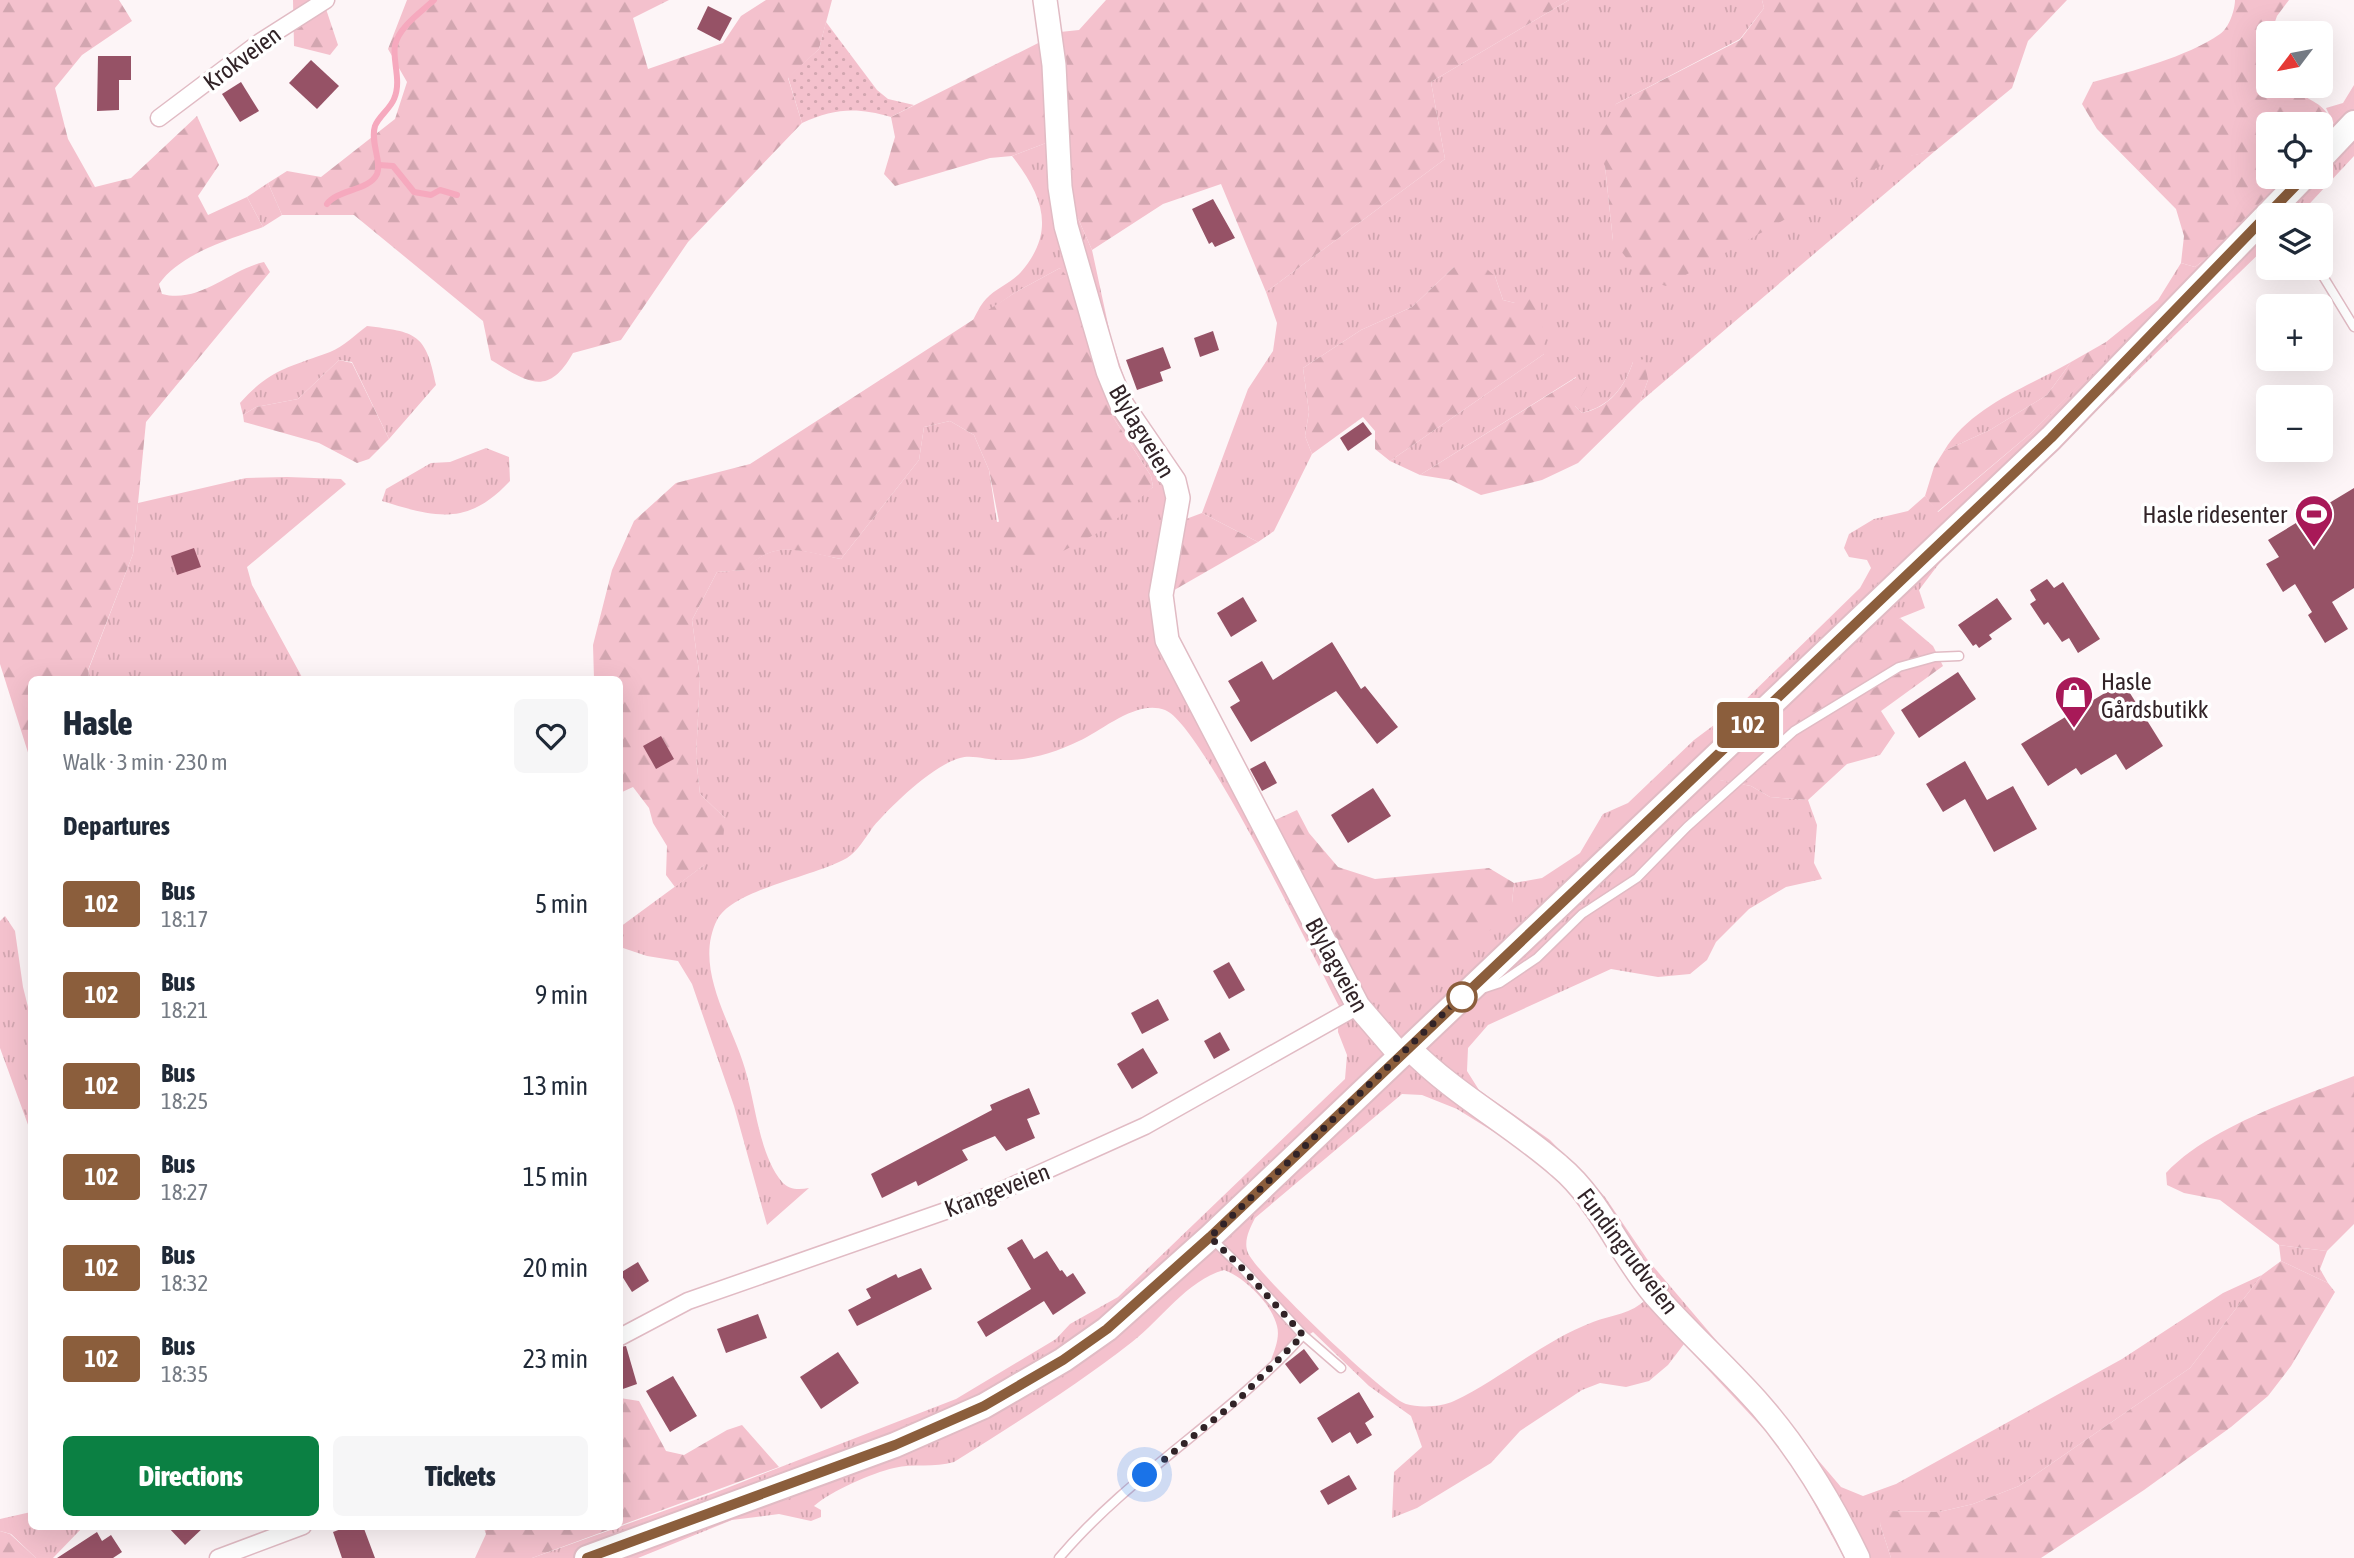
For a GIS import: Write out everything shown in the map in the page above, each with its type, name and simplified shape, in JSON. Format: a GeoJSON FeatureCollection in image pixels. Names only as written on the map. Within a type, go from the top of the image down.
{"type":"FeatureCollection","features":[{"type":"Feature","properties":{"kind":"main road"},"geometry":{"type":"LineString","coordinates":[[2333,145],[2354,123]]}},
{"type":"Feature","properties":{"kind":"main road"},"geometry":{"type":"LineString","coordinates":[[587,1558],[895,1445],[984,1406],[1063,1360],[1107,1329],[1210,1237],[1405,1052],[2051,438],[2256,237]]}},
{"type":"Feature","properties":{"kind":"street","name":"Krokveien"},"geometry":{"type":"LineString","coordinates":[[159,118],[260,42],[326,0]]}},
{"type":"Feature","properties":{"kind":"street","name":"Blylagveien"},"geometry":{"type":"LineString","coordinates":[[1045,0],[1054,65],[1060,187],[1066,226],[1112,383],[1122,405],[1174,481],[1178,498],[1161,595],[1167,640],[1359,1006],[1405,1052]]}},
{"type":"Feature","properties":{"kind":"street","name":"Krangeveien"},"geometry":{"type":"LineString","coordinates":[[623,1335],[688,1301],[981,1199],[1040,1175],[1145,1126],[1359,1006]]}},
{"type":"Feature","properties":{"kind":"street","name":"Fundingrudveien"},"geometry":{"type":"LineString","coordinates":[[1405,1052],[1539,1150],[1576,1182],[1653,1292],[1761,1406],[1802,1460],[1831,1505],[1858,1558]]}},
{"type":"Feature","properties":{"kind":"street"},"geometry":{"type":"LineString","coordinates":[[218,1558],[292,1530]]}},
{"type":"Feature","properties":{"kind":"lane"},"geometry":{"type":"LineString","coordinates":[[2325,280],[2354,327]]}},
{"type":"Feature","properties":{"kind":"lane"},"geometry":{"type":"LineString","coordinates":[[1465,993],[1500,983],[1536,958],[1582,914],[1637,878],[1687,827],[1794,731],[1899,667],[1936,657],[1959,656]]}},
{"type":"Feature","properties":{"kind":"lane"},"geometry":{"type":"LineString","coordinates":[[1210,1237],[1303,1335],[1341,1368]]}},
{"type":"Feature","properties":{"kind":"lane"},"geometry":{"type":"LineString","coordinates":[[1059,1558],[1078,1536],[1130,1487],[1237,1401],[1303,1335]]}},
{"type":"Feature","properties":{"kind":"green space"},"geometry":{"type":"Polygon","coordinates":[[[0,0],[119,0],[132,21],[82,55],[55,88],[68,139],[95,187],[131,178],[197,116],[219,165],[198,196],[208,215],[247,197],[263,227],[206,249],[180,264],[159,284],[162,294],[176,296],[202,290],[264,262],[270,272],[146,422],[133,554],[88,670],[89,676],[28,676],[28,753],[0,664],[0,0]]]}},
{"type":"Feature","properties":{"kind":"green space"},"geometry":{"type":"Polygon","coordinates":[[[293,0],[323,0],[338,45],[330,55],[294,46],[293,0]]]}},
{"type":"Feature","properties":{"kind":"green space"},"geometry":{"type":"Polygon","coordinates":[[[407,0],[669,0],[633,18],[648,69],[723,43],[741,16],[766,0],[832,0],[819,49],[788,78],[802,123],[688,242],[621,340],[573,353],[555,376],[536,382],[515,375],[491,360],[483,321],[354,215],[282,215],[268,183],[287,171],[321,177],[395,119],[407,82],[388,49],[407,0]]]}},
{"type":"Feature","properties":{"kind":"green space"},"geometry":{"type":"Polygon","coordinates":[[[1106,0],[1569,0],[1431,82],[1445,159],[1266,292],[1221,184],[1163,204],[1092,250],[1076,214],[1066,162],[1046,143],[1012,156],[990,158],[895,186],[884,174],[895,137],[891,117],[1060,32],[1079,30],[1106,0]]]}},
{"type":"Feature","properties":{"kind":"green space"},"geometry":{"type":"Polygon","coordinates":[[[1569,0],[1762,0],[1764,8],[1740,39],[1616,104],[1605,166],[1613,241],[1891,159],[1935,151],[1640,402],[1648,380],[1633,362],[1615,395],[1601,406],[1582,413],[1575,406],[1576,377],[1420,475],[1390,461],[1544,354],[1515,303],[1503,300],[1495,276],[1454,267],[1412,307],[1361,330],[1303,368],[1309,412],[1305,436],[1312,454],[1274,531],[1258,542],[1202,513],[1248,389],[1273,351],[1277,323],[1266,292],[1445,159],[1431,82],[1569,0]]]}},
{"type":"Feature","properties":{"kind":"green space"},"geometry":{"type":"Polygon","coordinates":[[[1762,0],[2067,0],[2028,41],[2012,88],[1935,151],[1891,160],[1666,286],[1643,279],[1613,241],[1605,166],[1593,144],[1616,104],[1740,40],[1764,8],[1762,0]]]}},
{"type":"Feature","properties":{"kind":"green space"},"geometry":{"type":"Polygon","coordinates":[[[2235,0],[2289,0],[2275,21],[2256,21],[2256,98],[2307,98],[2326,112],[2256,112],[2256,189],[2274,189],[2261,203],[2256,203],[2256,208],[2195,267],[2181,263],[2184,236],[2176,209],[2097,129],[2082,104],[2093,82],[2192,50],[2220,34],[2226,28],[2235,0]]]}},
{"type":"Feature","properties":{"kind":"green space"},"geometry":{"type":"Polygon","coordinates":[[[826,22],[877,90],[888,99],[914,105],[891,117],[846,111],[825,114],[802,123],[788,77],[819,49],[826,22]]]}},
{"type":"Feature","properties":{"kind":"green space"},"geometry":{"type":"Polygon","coordinates":[[[2354,85],[2354,156],[2333,179],[2335,126],[2333,112],[2328,112],[2326,108],[2343,103],[2354,85]]]}},
{"type":"Feature","properties":{"kind":"green space"},"geometry":{"type":"Polygon","coordinates":[[[1046,143],[1066,162],[1076,214],[1092,250],[1111,338],[1132,401],[1188,501],[1170,578],[1171,637],[1327,931],[1512,903],[1514,883],[1542,878],[1580,853],[1603,814],[1628,803],[1694,740],[1738,707],[1860,588],[1871,568],[1867,560],[1849,557],[1844,548],[1849,534],[1874,519],[1908,511],[1925,496],[1938,512],[2031,433],[2104,360],[2106,342],[2158,300],[2181,263],[2195,267],[2256,208],[2256,257],[1941,561],[1919,590],[1925,608],[1900,618],[1720,780],[1751,786],[1770,797],[1808,800],[1817,825],[1814,863],[1822,879],[1786,887],[1749,909],[1716,942],[1707,960],[1690,974],[1658,977],[1611,969],[1488,1025],[1468,1048],[1467,1071],[1479,1090],[1550,1140],[1605,1197],[1647,1259],[1841,1487],[1863,1496],[1896,1484],[2122,1359],[2223,1293],[2262,1275],[2190,1368],[2019,1486],[1973,1504],[1939,1512],[1888,1511],[1880,1524],[1891,1558],[1844,1558],[1787,1454],[1684,1344],[1668,1365],[1649,1381],[1626,1387],[1600,1383],[1582,1390],[1520,1431],[1491,1463],[1417,1508],[1392,1518],[1394,1472],[1422,1447],[1411,1416],[1369,1386],[1313,1332],[1271,1360],[1278,1334],[1274,1318],[1256,1292],[1224,1270],[1210,1275],[1186,1292],[1143,1333],[1089,1374],[954,1462],[885,1470],[864,1478],[831,1494],[814,1506],[821,1510],[821,1517],[811,1521],[779,1514],[732,1520],[638,1558],[532,1558],[610,1530],[623,1530],[623,1526],[956,1399],[1056,1339],[1070,1324],[1118,1297],[1345,1079],[1347,1055],[1338,1032],[1339,1006],[1283,896],[1230,797],[1204,755],[1182,725],[1165,710],[1154,708],[1132,712],[1079,741],[1041,755],[1011,760],[964,757],[949,762],[925,777],[901,798],[847,858],[739,900],[717,920],[709,959],[712,978],[747,1076],[764,1145],[775,1171],[785,1185],[794,1189],[809,1188],[767,1225],[734,1106],[692,984],[678,961],[647,956],[623,948],[623,925],[703,866],[725,818],[700,794],[696,757],[700,679],[692,620],[717,572],[744,570],[755,560],[778,550],[801,551],[841,559],[919,460],[924,427],[950,421],[974,435],[989,470],[997,522],[1142,495],[1153,487],[1151,476],[1113,417],[1060,268],[1016,292],[972,322],[986,299],[1021,272],[1039,242],[1042,227],[1038,199],[1012,156],[1046,143]],[[1402,1094],[1255,1218],[1246,1244],[1248,1253],[1297,1308],[1394,1397],[1411,1405],[1443,1405],[1489,1382],[1557,1339],[1593,1322],[1628,1311],[1646,1299],[1561,1182],[1526,1152],[1457,1109],[1422,1095],[1402,1094]]]}},
{"type":"Feature","properties":{"kind":"green space"},"geometry":{"type":"Polygon","coordinates":[[[268,183],[282,215],[263,227],[247,197],[268,183]]]}},
{"type":"Feature","properties":{"kind":"green space"},"geometry":{"type":"Polygon","coordinates":[[[2274,189],[2323,189],[2310,203],[2261,203],[2274,189]]]}},
{"type":"Feature","properties":{"kind":"green space"},"geometry":{"type":"Polygon","coordinates":[[[1482,265],[1495,276],[1503,300],[1515,303],[1526,296],[1541,303],[1544,354],[1390,461],[1375,449],[1375,431],[1363,417],[1312,454],[1305,436],[1309,412],[1303,368],[1361,330],[1412,307],[1454,267],[1482,265]]]}},
{"type":"Feature","properties":{"kind":"green space"},"geometry":{"type":"Polygon","coordinates":[[[1060,268],[1074,285],[1092,358],[1113,417],[1151,476],[1153,487],[1105,529],[1025,571],[1006,558],[989,470],[974,435],[950,421],[924,427],[919,460],[841,559],[801,551],[778,551],[756,560],[745,570],[717,572],[692,620],[700,679],[696,757],[700,794],[725,818],[723,841],[703,866],[675,887],[666,875],[667,846],[653,823],[649,808],[633,787],[623,792],[623,676],[594,676],[593,645],[612,570],[634,521],[676,483],[750,464],[1016,292],[1060,268]]]}},
{"type":"Feature","properties":{"kind":"green space"},"geometry":{"type":"Polygon","coordinates":[[[367,326],[397,330],[416,338],[428,355],[436,385],[389,439],[352,362],[339,360],[298,399],[256,407],[243,415],[240,403],[261,383],[281,370],[335,350],[367,326]]]}},
{"type":"Feature","properties":{"kind":"green space"},"geometry":{"type":"Polygon","coordinates":[[[2106,342],[2105,360],[2031,433],[1937,512],[1925,496],[1934,467],[1944,451],[1990,430],[2047,395],[2071,362],[2106,342]]]}},
{"type":"Feature","properties":{"kind":"green space"},"geometry":{"type":"Polygon","coordinates":[[[1644,359],[1648,380],[1640,402],[1578,463],[1542,480],[1481,495],[1451,480],[1420,475],[1577,377],[1587,387],[1575,406],[1582,413],[1601,406],[1615,395],[1633,362],[1644,359]]]}},
{"type":"Feature","properties":{"kind":"green space"},"geometry":{"type":"Polygon","coordinates":[[[339,360],[352,363],[389,439],[369,459],[357,463],[319,443],[244,422],[243,415],[256,407],[298,399],[339,360]]]}},
{"type":"Feature","properties":{"kind":"green space"},"geometry":{"type":"Polygon","coordinates":[[[2071,362],[2047,395],[1990,430],[1944,451],[1969,421],[1985,409],[2071,362]]]}},
{"type":"Feature","properties":{"kind":"green space"},"geometry":{"type":"Polygon","coordinates":[[[486,448],[509,457],[510,481],[480,505],[466,512],[436,514],[382,501],[386,489],[431,463],[450,462],[486,448]]]}},
{"type":"Feature","properties":{"kind":"green space"},"geometry":{"type":"Polygon","coordinates":[[[246,478],[341,479],[346,484],[247,567],[252,585],[301,676],[89,676],[88,671],[133,554],[138,503],[246,478]]]}},
{"type":"Feature","properties":{"kind":"green space"},"geometry":{"type":"Polygon","coordinates":[[[1202,513],[1258,542],[1169,593],[1186,519],[1202,513]]]}},
{"type":"Feature","properties":{"kind":"green space"},"geometry":{"type":"Polygon","coordinates":[[[1900,618],[1933,646],[1943,666],[1881,711],[1895,733],[1880,755],[1847,764],[1808,800],[1770,797],[1751,786],[1719,780],[1862,642],[1900,618]]]}},
{"type":"Feature","properties":{"kind":"green space"},"geometry":{"type":"Polygon","coordinates":[[[1297,810],[1309,833],[1338,867],[1375,879],[1489,868],[1514,883],[1512,903],[1504,919],[1436,974],[1387,1000],[1359,977],[1327,931],[1271,822],[1297,810]]]}},
{"type":"Feature","properties":{"kind":"green space"},"geometry":{"type":"Polygon","coordinates":[[[5,916],[15,931],[28,1007],[28,1125],[0,1048],[0,921],[5,916]]]}},
{"type":"Feature","properties":{"kind":"green space"},"geometry":{"type":"Polygon","coordinates":[[[2354,1076],[2354,1224],[2327,1251],[2279,1245],[2220,1200],[2184,1193],[2167,1185],[2166,1173],[2205,1142],[2229,1128],[2354,1076]]]}},
{"type":"Feature","properties":{"kind":"green space"},"geometry":{"type":"Polygon","coordinates":[[[2279,1245],[2327,1251],[2320,1269],[2328,1283],[2281,1261],[2279,1245]]]}},
{"type":"Feature","properties":{"kind":"green space"},"geometry":{"type":"Polygon","coordinates":[[[2281,1261],[2328,1283],[2335,1292],[2291,1366],[2268,1396],[2231,1427],[2144,1490],[2041,1558],[1891,1558],[1880,1524],[1882,1514],[1888,1511],[1939,1512],[1973,1504],[2019,1486],[2190,1368],[2262,1275],[2281,1261]]]}},
{"type":"Feature","properties":{"kind":"green space"},"geometry":{"type":"Polygon","coordinates":[[[623,1398],[639,1401],[666,1451],[684,1455],[727,1430],[742,1425],[779,1467],[623,1525],[623,1398]]]}},
{"type":"Feature","properties":{"kind":"green space"},"geometry":{"type":"Polygon","coordinates":[[[28,1513],[28,1530],[80,1530],[53,1558],[36,1558],[11,1534],[0,1531],[0,1519],[28,1513]]]}},
{"type":"Feature","properties":{"kind":"green space"},"geometry":{"type":"Polygon","coordinates":[[[484,1530],[608,1530],[532,1558],[475,1558],[486,1534],[484,1530]]]}},
{"type":"Feature","properties":{"kind":"green space"},"geometry":{"type":"Polygon","coordinates":[[[0,1531],[10,1534],[36,1558],[0,1558],[0,1531]]]}},
{"type":"Feature","properties":{"kind":"building"},"geometry":{"type":"Polygon","coordinates":[[[708,6],[732,18],[720,41],[697,29],[708,6]]]}},
{"type":"Feature","properties":{"kind":"building"},"geometry":{"type":"Polygon","coordinates":[[[98,56],[131,56],[131,80],[119,80],[119,110],[97,111],[98,56]]]}},
{"type":"Feature","properties":{"kind":"building"},"geometry":{"type":"Polygon","coordinates":[[[311,60],[339,86],[317,109],[289,83],[311,60]]]}},
{"type":"Feature","properties":{"kind":"building"},"geometry":{"type":"Polygon","coordinates":[[[241,82],[259,111],[240,122],[222,94],[241,82]]]}},
{"type":"Feature","properties":{"kind":"building"},"geometry":{"type":"Polygon","coordinates":[[[1213,199],[1235,238],[1215,247],[1212,242],[1209,244],[1192,209],[1213,199]]]}},
{"type":"Feature","properties":{"kind":"building"},"geometry":{"type":"Polygon","coordinates":[[[1213,331],[1219,350],[1200,357],[1194,338],[1213,331]]]}},
{"type":"Feature","properties":{"kind":"building"},"geometry":{"type":"Polygon","coordinates":[[[1163,347],[1171,368],[1160,372],[1163,381],[1137,390],[1126,360],[1163,347]]]}},
{"type":"Feature","properties":{"kind":"building"},"geometry":{"type":"Polygon","coordinates":[[[1363,422],[1372,434],[1348,451],[1340,438],[1363,422]]]}},
{"type":"Feature","properties":{"kind":"building","name":"Hasle ridesenter"},"geometry":{"type":"Polygon","coordinates":[[[2354,488],[2354,588],[2332,602],[2348,629],[2325,643],[2308,615],[2312,612],[2295,584],[2283,592],[2266,564],[2279,557],[2268,540],[2354,488]]]}},
{"type":"Feature","properties":{"kind":"building"},"geometry":{"type":"Polygon","coordinates":[[[194,548],[201,567],[177,575],[171,556],[194,548]]]}},
{"type":"Feature","properties":{"kind":"building"},"geometry":{"type":"Polygon","coordinates":[[[2047,579],[2054,588],[2063,582],[2100,639],[2078,653],[2069,638],[2062,642],[2048,622],[2044,625],[2030,604],[2036,600],[2030,590],[2047,579]]]}},
{"type":"Feature","properties":{"kind":"building"},"geometry":{"type":"Polygon","coordinates":[[[1243,597],[1257,621],[1231,637],[1217,613],[1243,597]]]}},
{"type":"Feature","properties":{"kind":"building"},"geometry":{"type":"Polygon","coordinates":[[[1997,598],[2012,619],[1989,635],[1992,639],[1979,648],[1976,644],[1973,646],[1958,625],[1997,598]]]}},
{"type":"Feature","properties":{"kind":"building"},"geometry":{"type":"Polygon","coordinates":[[[1332,642],[1361,689],[1365,686],[1398,727],[1377,744],[1336,691],[1251,742],[1230,707],[1240,701],[1228,681],[1262,661],[1273,680],[1332,642]]]}},
{"type":"Feature","properties":{"kind":"building"},"geometry":{"type":"Polygon","coordinates":[[[1958,672],[1976,699],[1919,738],[1901,710],[1958,672]]]}},
{"type":"Feature","properties":{"kind":"building"},"geometry":{"type":"Polygon","coordinates":[[[2123,682],[2163,746],[2126,770],[2116,754],[2081,775],[2076,768],[2048,786],[2021,744],[2123,682]]]}},
{"type":"Feature","properties":{"kind":"building"},"geometry":{"type":"Polygon","coordinates":[[[661,736],[674,759],[656,769],[643,746],[661,736]]]}},
{"type":"Feature","properties":{"kind":"building"},"geometry":{"type":"Polygon","coordinates":[[[1265,761],[1277,783],[1262,791],[1250,769],[1265,761]]]}},
{"type":"Feature","properties":{"kind":"building"},"geometry":{"type":"Polygon","coordinates":[[[1965,761],[1987,800],[2013,786],[2037,829],[1994,852],[1965,799],[1943,812],[1926,784],[1965,761]]]}},
{"type":"Feature","properties":{"kind":"building"},"geometry":{"type":"Polygon","coordinates":[[[1373,788],[1391,816],[1348,843],[1331,815],[1373,788]]]}},
{"type":"Feature","properties":{"kind":"building"},"geometry":{"type":"Polygon","coordinates":[[[1229,962],[1245,990],[1229,999],[1213,971],[1229,962]]]}},
{"type":"Feature","properties":{"kind":"building"},"geometry":{"type":"Polygon","coordinates":[[[1158,999],[1169,1020],[1142,1034],[1131,1013],[1158,999]]]}},
{"type":"Feature","properties":{"kind":"building"},"geometry":{"type":"Polygon","coordinates":[[[1220,1032],[1230,1050],[1214,1059],[1204,1041],[1220,1032]]]}},
{"type":"Feature","properties":{"kind":"building"},"geometry":{"type":"Polygon","coordinates":[[[1143,1048],[1158,1073],[1132,1089],[1117,1064],[1143,1048]]]}},
{"type":"Feature","properties":{"kind":"building"},"geometry":{"type":"Polygon","coordinates":[[[1029,1088],[1040,1114],[1027,1119],[1035,1138],[1006,1151],[995,1136],[962,1150],[968,1160],[918,1186],[916,1181],[882,1198],[871,1174],[992,1110],[990,1105],[1029,1088]]]}},
{"type":"Feature","properties":{"kind":"building"},"geometry":{"type":"Polygon","coordinates":[[[1022,1239],[1034,1259],[1047,1251],[1067,1277],[1073,1273],[1086,1293],[1053,1315],[1044,1301],[986,1337],[977,1322],[1031,1289],[1007,1248],[1022,1239]]]}},
{"type":"Feature","properties":{"kind":"building"},"geometry":{"type":"Polygon","coordinates":[[[638,1262],[649,1281],[632,1292],[623,1278],[623,1271],[638,1262]]]}},
{"type":"Feature","properties":{"kind":"building"},"geometry":{"type":"Polygon","coordinates":[[[921,1268],[932,1289],[857,1326],[848,1310],[871,1298],[866,1289],[896,1274],[898,1278],[921,1268]]]}},
{"type":"Feature","properties":{"kind":"building"},"geometry":{"type":"Polygon","coordinates":[[[758,1314],[767,1338],[726,1353],[717,1329],[758,1314]]]}},
{"type":"Feature","properties":{"kind":"building"},"geometry":{"type":"Polygon","coordinates":[[[623,1346],[626,1346],[637,1384],[623,1389],[623,1346]]]}},
{"type":"Feature","properties":{"kind":"building"},"geometry":{"type":"Polygon","coordinates":[[[1304,1349],[1319,1369],[1300,1384],[1285,1364],[1304,1349]]]}},
{"type":"Feature","properties":{"kind":"building"},"geometry":{"type":"Polygon","coordinates":[[[838,1352],[859,1383],[821,1409],[800,1377],[838,1352]]]}},
{"type":"Feature","properties":{"kind":"building"},"geometry":{"type":"Polygon","coordinates":[[[673,1376],[697,1416],[670,1432],[646,1391],[673,1376]]]}},
{"type":"Feature","properties":{"kind":"building"},"geometry":{"type":"Polygon","coordinates":[[[1359,1392],[1374,1417],[1365,1423],[1372,1435],[1357,1444],[1350,1432],[1332,1443],[1317,1418],[1359,1392]]]}},
{"type":"Feature","properties":{"kind":"building"},"geometry":{"type":"Polygon","coordinates":[[[1349,1475],[1357,1489],[1328,1505],[1320,1491],[1349,1475]]]}},
{"type":"Feature","properties":{"kind":"building"},"geometry":{"type":"Polygon","coordinates":[[[171,1530],[201,1530],[185,1545],[171,1530]]]}},
{"type":"Feature","properties":{"kind":"building"},"geometry":{"type":"Polygon","coordinates":[[[364,1530],[375,1558],[342,1558],[333,1532],[364,1530]]]}},
{"type":"Feature","properties":{"kind":"building"},"geometry":{"type":"Polygon","coordinates":[[[97,1532],[102,1541],[111,1535],[122,1552],[113,1558],[57,1558],[97,1532]]]}},
{"type":"Feature","properties":{"kind":"waterway"},"geometry":{"type":"LineString","coordinates":[[327,204],[338,195],[367,184],[377,174],[374,132],[377,122],[392,103],[396,92],[397,38],[434,0]]}},
{"type":"Feature","properties":{"kind":"waterway"},"geometry":{"type":"LineString","coordinates":[[379,165],[393,166],[414,192],[431,195],[440,190],[457,195]]}},
{"type":"Feature","properties":{"kind":"bus line","name":"102"},"geometry":{"type":"LineString","coordinates":[[587,1558],[948,1423],[1017,1388],[1107,1329],[1210,1237],[2051,438],[2292,189]]}},
{"type":"Feature","properties":{"kind":"place","name":"Hasle ridesenter"},"geometry":{"type":"Point","coordinates":[2314,548]}},
{"type":"Feature","properties":{"kind":"place","name":"Hasle Gårdsbutikk"},"geometry":{"type":"Point","coordinates":[2074,729]}},
{"type":"Feature","properties":{"kind":"route"},"geometry":{"type":"LineString","coordinates":[[1145,1475],[1237,1401],[1303,1335],[1210,1237],[1465,993],[1462,997]]}}]}
